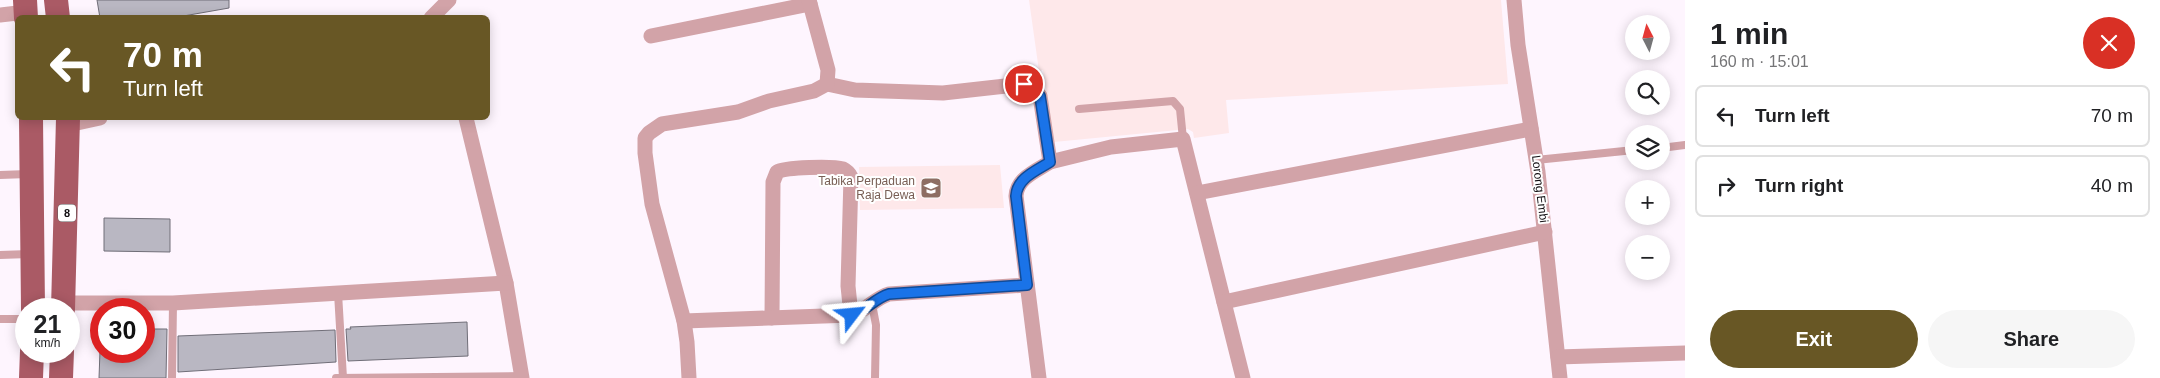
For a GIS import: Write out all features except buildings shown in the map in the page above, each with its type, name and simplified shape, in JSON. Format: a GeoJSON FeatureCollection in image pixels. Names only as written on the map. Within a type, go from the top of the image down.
{"type":"FeatureCollection","features":[{"type":"Feature","properties":{"kind":"main road"},"geometry":{"type":"LineString","coordinates":[[56,0],[58,15]]}},
{"type":"Feature","properties":{"kind":"main road"},"geometry":{"type":"LineString","coordinates":[[31,120],[33,298]]}},
{"type":"Feature","properties":{"kind":"main road"},"geometry":{"type":"LineString","coordinates":[[33,173],[46,134],[54,127],[68,121]]}},
{"type":"Feature","properties":{"kind":"main road","name":"8"},"geometry":{"type":"LineString","coordinates":[[64,298],[68,121]]}},
{"type":"Feature","properties":{"kind":"main road"},"geometry":{"type":"LineString","coordinates":[[32,363],[32,378]]}},
{"type":"Feature","properties":{"kind":"main road"},"geometry":{"type":"LineString","coordinates":[[61,378],[62,363]]}},
{"type":"Feature","properties":{"kind":"street","name":"Lorong Embi"},"geometry":{"type":"LineString","coordinates":[[1514,0],[1518,45],[1545,232],[1560,378]]}},
{"type":"Feature","properties":{"kind":"street"},"geometry":{"type":"LineString","coordinates":[[651,36],[810,2],[828,70],[827,84]]}},
{"type":"Feature","properties":{"kind":"street"},"geometry":{"type":"LineString","coordinates":[[0,15],[26,10]]}},
{"type":"Feature","properties":{"kind":"street"},"geometry":{"type":"LineString","coordinates":[[688,378],[687,342],[684,321],[652,204],[644,145],[648,133],[654,128],[672,121],[738,112],[769,101],[814,91],[827,84],[861,90],[943,93],[1024,84],[1033,88],[1040,96],[1050,162]]}},
{"type":"Feature","properties":{"kind":"street"},"geometry":{"type":"LineString","coordinates":[[466,120],[506,283],[522,377]]}},
{"type":"Feature","properties":{"kind":"street"},"geometry":{"type":"LineString","coordinates":[[1197,193],[1531,129]]}},
{"type":"Feature","properties":{"kind":"street"},"geometry":{"type":"LineString","coordinates":[[1039,378],[1016,187],[1021,181],[1050,162],[1111,147],[1183,139],[1243,378]]}},
{"type":"Feature","properties":{"kind":"street"},"geometry":{"type":"LineString","coordinates":[[772,318],[773,182],[777,172],[787,168],[838,168],[848,172],[851,177],[848,286],[852,315]]}},
{"type":"Feature","properties":{"kind":"street"},"geometry":{"type":"LineString","coordinates":[[1224,302],[1545,232]]}},
{"type":"Feature","properties":{"kind":"street"},"geometry":{"type":"LineString","coordinates":[[80,306],[173,303],[506,283]]}},
{"type":"Feature","properties":{"kind":"street"},"geometry":{"type":"LineString","coordinates":[[684,321],[852,315],[858,313],[880,297],[899,292],[1027,285]]}},
{"type":"Feature","properties":{"kind":"street"},"geometry":{"type":"LineString","coordinates":[[1558,357],[1685,354]]}},
{"type":"Feature","properties":{"kind":"lane"},"geometry":{"type":"LineString","coordinates":[[1079,109],[1173,101],[1180,109],[1183,139]]}},
{"type":"Feature","properties":{"kind":"lane"},"geometry":{"type":"LineString","coordinates":[[1670,147],[1685,145]]}},
{"type":"Feature","properties":{"kind":"lane"},"geometry":{"type":"LineString","coordinates":[[1536,160],[1625,151]]}},
{"type":"Feature","properties":{"kind":"lane"},"geometry":{"type":"LineString","coordinates":[[0,175],[33,173]]}},
{"type":"Feature","properties":{"kind":"lane"},"geometry":{"type":"LineString","coordinates":[[0,255],[34,253]]}},
{"type":"Feature","properties":{"kind":"lane"},"geometry":{"type":"LineString","coordinates":[[338,293],[343,378]]}},
{"type":"Feature","properties":{"kind":"lane"},"geometry":{"type":"LineString","coordinates":[[172,378],[173,303]]}},
{"type":"Feature","properties":{"kind":"lane"},"geometry":{"type":"LineString","coordinates":[[872,304],[876,325],[875,378]]}},
{"type":"Feature","properties":{"kind":"lane"},"geometry":{"type":"LineString","coordinates":[[0,319],[15,319]]}},
{"type":"Feature","properties":{"kind":"lane"},"geometry":{"type":"LineString","coordinates":[[336,378],[522,377]]}},
{"type":"Feature","properties":{"kind":"shaded area"},"geometry":{"type":"Polygon","coordinates":[[[1029,0],[1501,0],[1508,84],[1226,100],[1229,133],[1194,138],[1193,132],[1188,129],[1054,142],[1043,70],[1039,71],[1029,0]]]}},
{"type":"Feature","properties":{"kind":"shaded area","name":"Tabika Perpaduan Raja Dewa"},"geometry":{"type":"Polygon","coordinates":[[[1000,165],[1004,208],[860,210],[859,167],[1000,165]]]}},
{"type":"Feature","properties":{"kind":"place","name":"Tabika Perpaduan Raja Dewa"},"geometry":{"type":"Point","coordinates":[931,188]}},
{"type":"Feature","properties":{"kind":"route"},"geometry":{"type":"LineString","coordinates":[[852,315],[865,310],[880,297],[899,292],[1027,285],[1016,187],[1021,181],[1050,162],[1040,96],[1033,88],[1024,84]]}}]}
